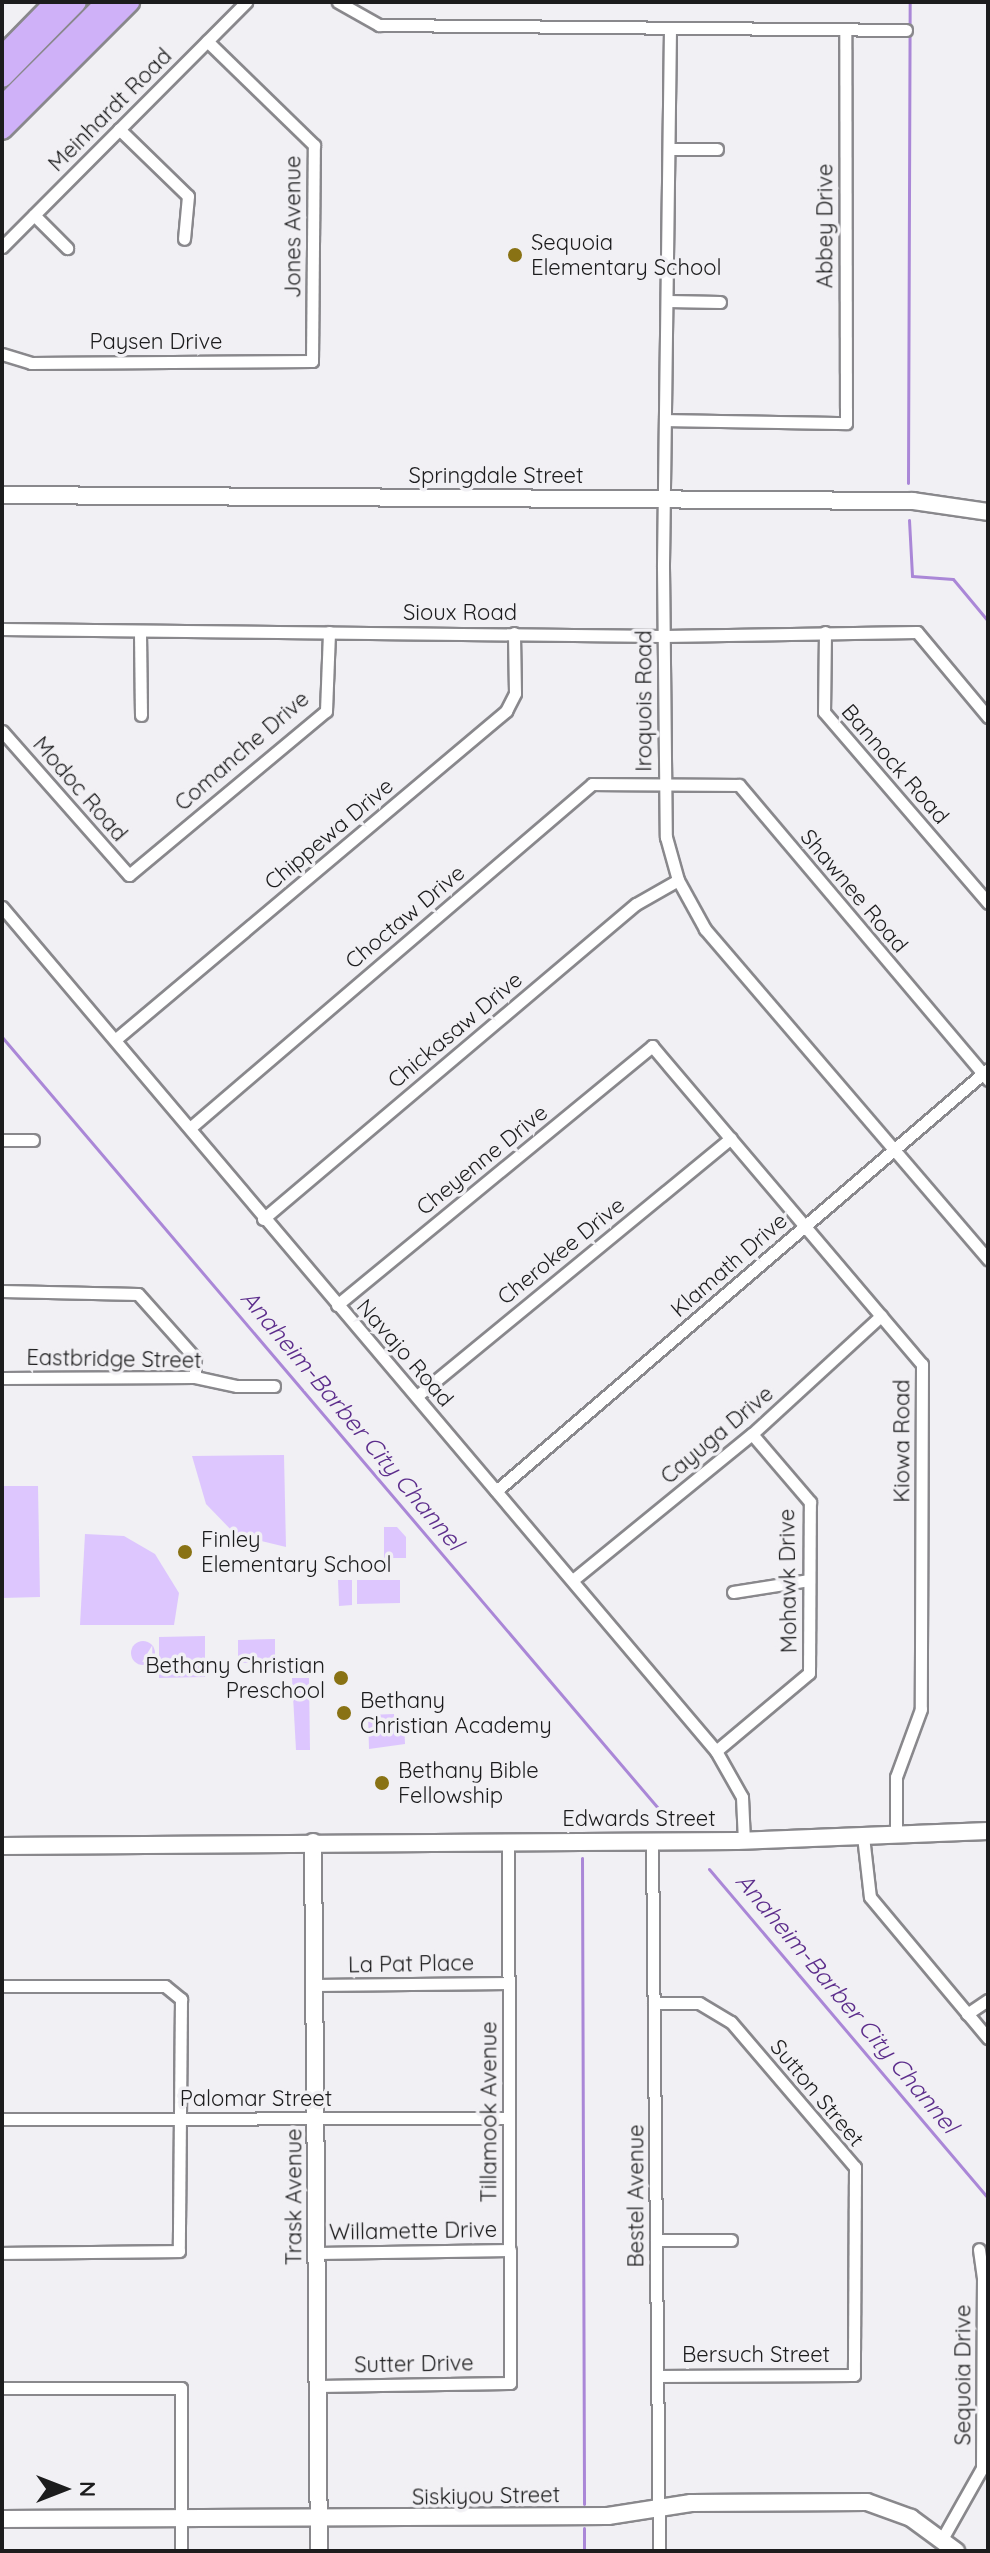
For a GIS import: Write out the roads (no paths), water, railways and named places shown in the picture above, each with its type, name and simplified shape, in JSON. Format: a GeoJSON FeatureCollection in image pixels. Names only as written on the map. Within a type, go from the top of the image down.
{"type":"FeatureCollection","features":[{"type":"Feature","properties":{"kind":"highway"},"geometry":{"type":"LineString","coordinates":[[2,57],[56,2]]}},
{"type":"Feature","properties":{"kind":"highway"},"geometry":{"type":"LineString","coordinates":[[2,77],[76,2]]}},
{"type":"Feature","properties":{"kind":"highway"},"geometry":{"type":"LineString","coordinates":[[2,107],[107,2]]}},
{"type":"Feature","properties":{"kind":"highway"},"geometry":{"type":"LineString","coordinates":[[2,129],[129,2]]}},
{"type":"Feature","properties":{"kind":"street","name":"Meinhardt Road"},"geometry":{"type":"LineString","coordinates":[[2,247],[246,2]]}},
{"type":"Feature","properties":{"kind":"street"},"geometry":{"type":"LineString","coordinates":[[338,2],[379,25],[906,30]]}},
{"type":"Feature","properties":{"kind":"street","name":"Iroquois Road"},"geometry":{"type":"LineString","coordinates":[[670,29],[664,636],[666,837],[678,880],[705,929],[988,1259]]}},
{"type":"Feature","properties":{"kind":"street","name":"Abbey Drive"},"geometry":{"type":"LineString","coordinates":[[667,420],[846,423],[845,30]]}},
{"type":"Feature","properties":{"kind":"street","name":"Jones Avenue"},"geometry":{"type":"LineString","coordinates":[[207,41],[314,145],[312,361]]}},
{"type":"Feature","properties":{"kind":"street"},"geometry":{"type":"LineString","coordinates":[[119,129],[188,196],[184,239]]}},
{"type":"Feature","properties":{"kind":"street"},"geometry":{"type":"LineString","coordinates":[[669,149],[717,149]]}},
{"type":"Feature","properties":{"kind":"street"},"geometry":{"type":"LineString","coordinates":[[34,215],[67,248]]}},
{"type":"Feature","properties":{"kind":"street"},"geometry":{"type":"LineString","coordinates":[[668,301],[720,302]]}},
{"type":"Feature","properties":{"kind":"street","name":"Paysen Drive"},"geometry":{"type":"LineString","coordinates":[[2,354],[31,363],[312,361]]}},
{"type":"Feature","properties":{"kind":"street","name":"Springdale Street"},"geometry":{"type":"LineString","coordinates":[[2,495],[913,501],[988,512]]}},
{"type":"Feature","properties":{"kind":"street","name":"Sioux Road"},"geometry":{"type":"LineString","coordinates":[[2,629],[140,633],[664,636],[917,632],[988,717]]}},
{"type":"Feature","properties":{"kind":"street","name":"Comanche Drive"},"geometry":{"type":"LineString","coordinates":[[129,875],[326,711],[329,632]]}},
{"type":"Feature","properties":{"kind":"street","name":"Bannock Road"},"geometry":{"type":"LineString","coordinates":[[825,632],[824,712],[988,903]]}},
{"type":"Feature","properties":{"kind":"street"},"geometry":{"type":"LineString","coordinates":[[140,633],[141,715]]}},
{"type":"Feature","properties":{"kind":"street","name":"Chippewa Drive"},"geometry":{"type":"LineString","coordinates":[[116,1039],[506,711],[515,693],[514,633]]}},
{"type":"Feature","properties":{"kind":"street","name":"Modoc Road"},"geometry":{"type":"LineString","coordinates":[[2,731],[129,875]]}},
{"type":"Feature","properties":{"kind":"street","name":"Choctaw Drive"},"geometry":{"type":"LineString","coordinates":[[190,1128],[592,784],[664,786]]}},
{"type":"Feature","properties":{"kind":"street","name":"Shawnee Road"},"geometry":{"type":"LineString","coordinates":[[664,786],[739,785],[986,1074]]}},
{"type":"Feature","properties":{"kind":"street","name":"Chickasaw Drive"},"geometry":{"type":"LineString","coordinates":[[263,1219],[636,904],[678,880]]}},
{"type":"Feature","properties":{"kind":"street","name":"Navajo Road"},"geometry":{"type":"LineString","coordinates":[[2,907],[116,1039],[263,1219],[574,1579],[716,1751],[742,1797],[744,1841]]}},
{"type":"Feature","properties":{"kind":"street","name":"Kiowa Road"},"geometry":{"type":"LineString","coordinates":[[652,1046],[807,1224],[922,1364],[921,1709],[896,1777],[896,1835]]}},
{"type":"Feature","properties":{"kind":"street","name":"Cheyenne Drive"},"geometry":{"type":"LineString","coordinates":[[337,1305],[652,1046]]}},
{"type":"Feature","properties":{"kind":"street","name":"Klamath Drive"},"geometry":{"type":"LineString","coordinates":[[496,1491],[986,1074]]}},
{"type":"Feature","properties":{"kind":"street","name":"Cherokee Drive"},"geometry":{"type":"LineString","coordinates":[[417,1396],[731,1138]]}},
{"type":"Feature","properties":{"kind":"street"},"geometry":{"type":"LineString","coordinates":[[2,1140],[33,1140]]}},
{"type":"Feature","properties":{"kind":"street"},"geometry":{"type":"LineString","coordinates":[[2,1291],[138,1294],[195,1358],[195,1377]]}},
{"type":"Feature","properties":{"kind":"street","name":"Cayuga Drive"},"geometry":{"type":"LineString","coordinates":[[574,1579],[752,1434],[881,1316]]}},
{"type":"Feature","properties":{"kind":"street","name":"Eastbridge Street"},"geometry":{"type":"LineString","coordinates":[[2,1378],[195,1377],[237,1386],[274,1386]]}},
{"type":"Feature","properties":{"kind":"street","name":"Mohawk Drive"},"geometry":{"type":"LineString","coordinates":[[716,1751],[809,1673],[810,1502],[752,1434]]}},
{"type":"Feature","properties":{"kind":"street"},"geometry":{"type":"LineString","coordinates":[[733,1592],[809,1580]]}},
{"type":"Feature","properties":{"kind":"street","name":"Edwards Street"},"geometry":{"type":"LineString","coordinates":[[2,1846],[744,1841],[988,1831]]}},
{"type":"Feature","properties":{"kind":"street"},"geometry":{"type":"LineString","coordinates":[[863,1836],[870,1897],[988,2038]]}},
{"type":"Feature","properties":{"kind":"street","name":"Bestel Avenue"},"geometry":{"type":"LineString","coordinates":[[652,1840],[659,2551]]}},
{"type":"Feature","properties":{"kind":"street","name":"Tillamook Avenue"},"geometry":{"type":"LineString","coordinates":[[508,1841],[510,2383]]}},
{"type":"Feature","properties":{"kind":"street","name":"Trask Avenue"},"geometry":{"type":"LineString","coordinates":[[313,1842],[319,2551]]}},
{"type":"Feature","properties":{"kind":"street","name":"La Pat Place"},"geometry":{"type":"LineString","coordinates":[[314,1985],[509,1983]]}},
{"type":"Feature","properties":{"kind":"street"},"geometry":{"type":"LineString","coordinates":[[2,1986],[165,1986],[181,1999],[179,2251],[2,2253]]}},
{"type":"Feature","properties":{"kind":"street"},"geometry":{"type":"LineString","coordinates":[[967,2014],[988,2000]]}},
{"type":"Feature","properties":{"kind":"street","name":"Sutton Street"},"geometry":{"type":"LineString","coordinates":[[654,2003],[699,2003],[731,2022],[855,2167],[854,2375]]}},
{"type":"Feature","properties":{"kind":"street","name":"Palomar Street"},"geometry":{"type":"LineString","coordinates":[[2,2119],[509,2118]]}},
{"type":"Feature","properties":{"kind":"street"},"geometry":{"type":"LineString","coordinates":[[656,2240],[731,2240]]}},
{"type":"Feature","properties":{"kind":"street","name":"Sequoia Drive"},"geometry":{"type":"LineString","coordinates":[[942,2539],[985,2468],[986,2346],[979,2249]]}},
{"type":"Feature","properties":{"kind":"street","name":"Willamette Drive"},"geometry":{"type":"LineString","coordinates":[[317,2253],[510,2250]]}},
{"type":"Feature","properties":{"kind":"street","name":"Bersuch Street"},"geometry":{"type":"LineString","coordinates":[[657,2376],[854,2375]]}},
{"type":"Feature","properties":{"kind":"street","name":"Sutter Drive"},"geometry":{"type":"LineString","coordinates":[[318,2386],[510,2383]]}},
{"type":"Feature","properties":{"kind":"street"},"geometry":{"type":"LineString","coordinates":[[2,2388],[181,2388],[181,2551]]}},
{"type":"Feature","properties":{"kind":"street","name":"Siskiyou Street"},"geometry":{"type":"LineString","coordinates":[[2,2519],[319,2520],[608,2516],[658,2507],[867,2502],[911,2518],[956,2551]]}},
{"type":"Feature","properties":{"kind":"waterway"},"geometry":{"type":"LineString","coordinates":[[908,483],[910,2]]}},
{"type":"Feature","properties":{"kind":"waterway"},"geometry":{"type":"LineString","coordinates":[[909,520],[912,576],[953,579],[988,621]]}},
{"type":"Feature","properties":{"kind":"waterway","name":"Anaheim-Barber City Channel"},"geometry":{"type":"LineString","coordinates":[[2,1037],[674,1827]]}},
{"type":"Feature","properties":{"kind":"waterway"},"geometry":{"type":"LineString","coordinates":[[582,1858],[584,2504]]}},
{"type":"Feature","properties":{"kind":"waterway","name":"Anaheim-Barber City Channel"},"geometry":{"type":"LineString","coordinates":[[709,1869],[988,2198]]}},
{"type":"Feature","properties":{"kind":"waterway"},"geometry":{"type":"LineString","coordinates":[[584,2528],[584,2551]]}},
{"type":"Feature","properties":{"kind":"place","name":"Sequoia Elementary School"},"geometry":{"type":"Point","coordinates":[515,255]}},
{"type":"Feature","properties":{"kind":"place","name":"Finley Elementary School"},"geometry":{"type":"Point","coordinates":[185,1552]}},
{"type":"Feature","properties":{"kind":"place","name":"Bethany Christian Preschool"},"geometry":{"type":"Point","coordinates":[341,1678]}},
{"type":"Feature","properties":{"kind":"place","name":"Bethany Christian Academy"},"geometry":{"type":"Point","coordinates":[344,1713]}},
{"type":"Feature","properties":{"kind":"place","name":"Bethany Bible Fellowship"},"geometry":{"type":"Point","coordinates":[382,1783]}}]}
